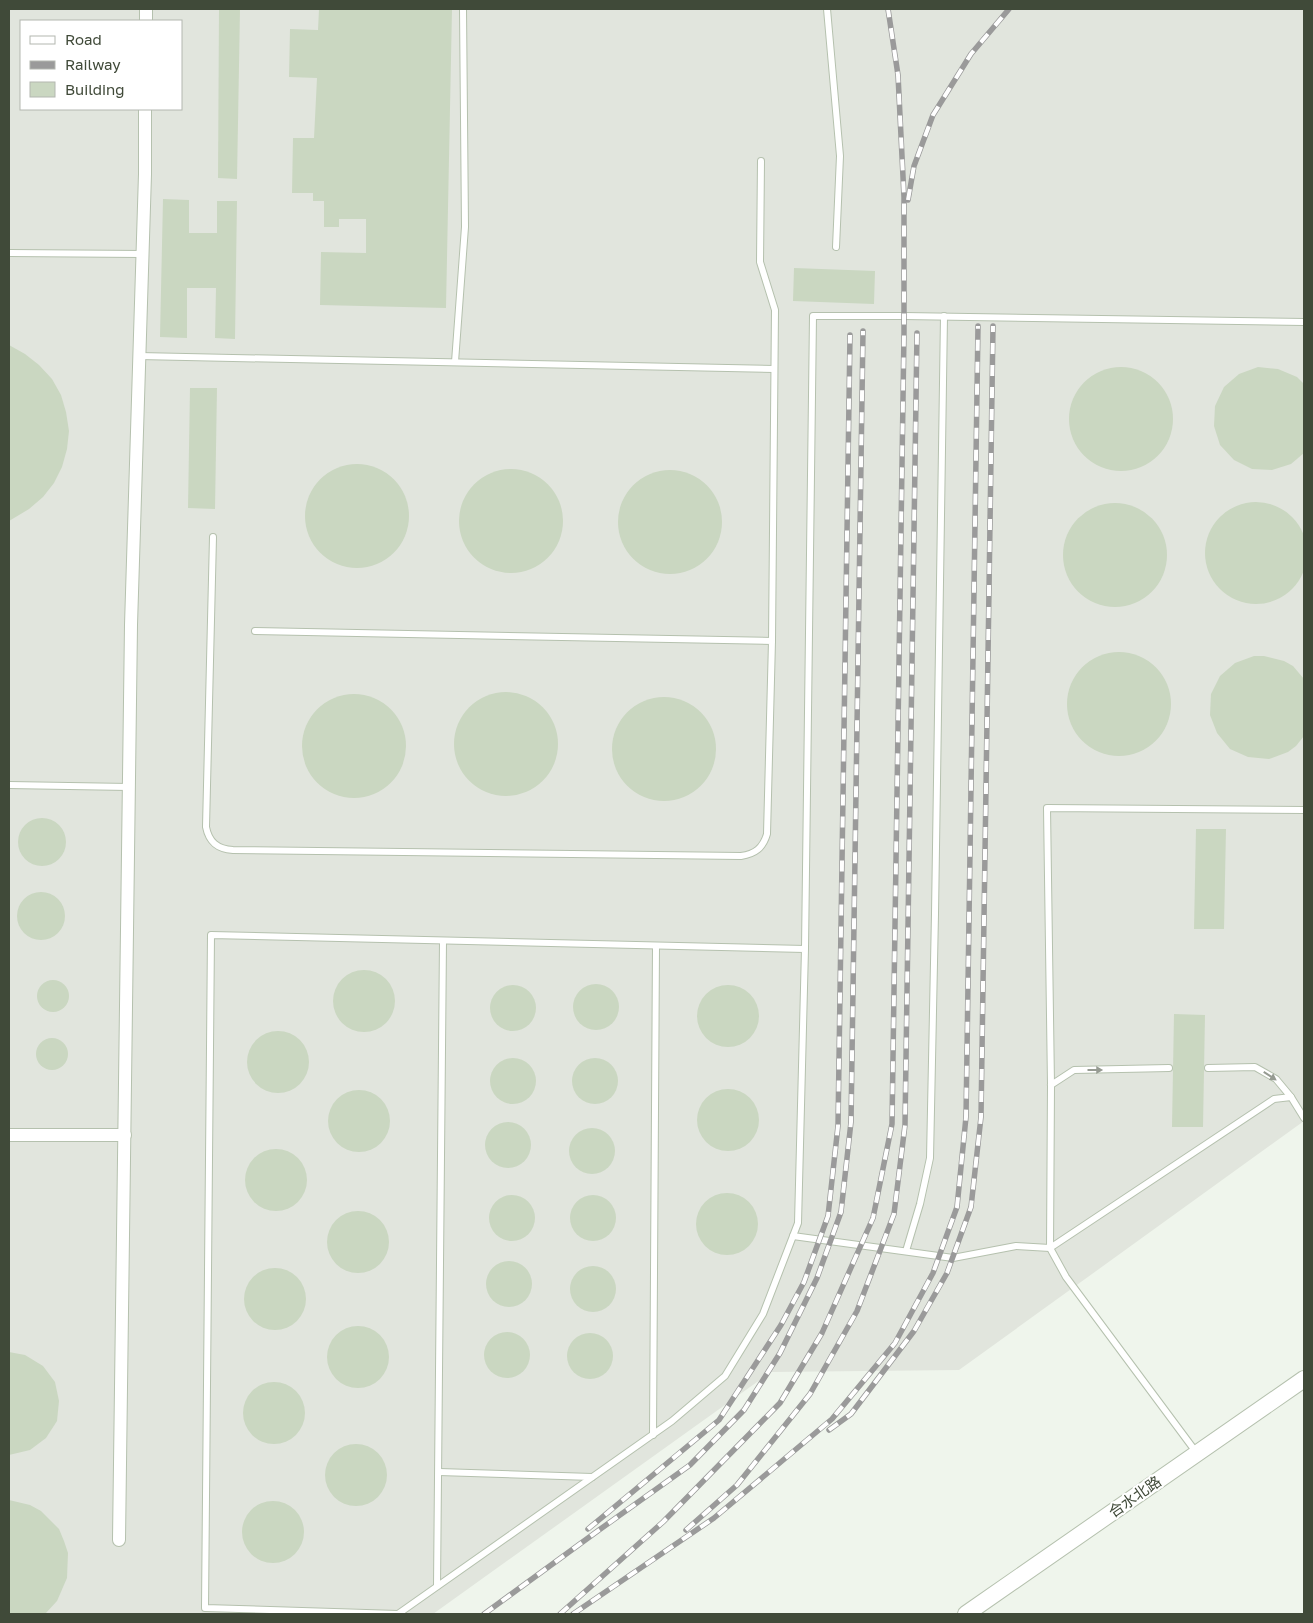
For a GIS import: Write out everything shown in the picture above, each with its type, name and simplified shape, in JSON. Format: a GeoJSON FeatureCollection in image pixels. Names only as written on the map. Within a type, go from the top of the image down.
{"type":"FeatureCollection","features":[{"type":"Feature","properties":{"kind":"street"},"geometry":{"type":"LineString","coordinates":[[119,1540],[131,624],[145,110]]}},
{"type":"Feature","properties":{"kind":"street"},"geometry":{"type":"LineString","coordinates":[[9,1135],[124,1135]]}},
{"type":"Feature","properties":{"kind":"street","name":"合水北路"},"geometry":{"type":"LineString","coordinates":[[966,1614],[1304,1379]]}},
{"type":"Feature","properties":{"kind":"lane"},"geometry":{"type":"LineString","coordinates":[[455,362],[465,228],[462,9]]}},
{"type":"Feature","properties":{"kind":"lane"},"geometry":{"type":"LineString","coordinates":[[827,9],[840,156],[836,247]]}},
{"type":"Feature","properties":{"kind":"lane"},"geometry":{"type":"LineString","coordinates":[[213,537],[206,826],[207,834],[217,847],[224,850],[748,855],[761,847],[767,834],[772,641],[775,310],[760,262],[761,161]]}},
{"type":"Feature","properties":{"kind":"lane"},"geometry":{"type":"LineString","coordinates":[[9,253],[142,254]]}},
{"type":"Feature","properties":{"kind":"lane"},"geometry":{"type":"LineString","coordinates":[[805,949],[211,935],[204,1608],[398,1614],[672,1421],[725,1376],[763,1314],[798,1223],[805,949],[813,316],[944,316],[1304,322]]}},
{"type":"Feature","properties":{"kind":"lane"},"geometry":{"type":"LineString","coordinates":[[906,1251],[920,1204],[930,1158],[944,316]]}},
{"type":"Feature","properties":{"kind":"lane"},"geometry":{"type":"LineString","coordinates":[[139,356],[774,369]]}},
{"type":"Feature","properties":{"kind":"lane"},"geometry":{"type":"LineString","coordinates":[[255,631],[772,641]]}},
{"type":"Feature","properties":{"kind":"lane"},"geometry":{"type":"LineString","coordinates":[[9,785],[129,787]]}},
{"type":"Feature","properties":{"kind":"lane"},"geometry":{"type":"LineString","coordinates":[[1197,1454],[1066,1277],[1050,1248],[1051,1085],[1047,808],[1304,810]]}},
{"type":"Feature","properties":{"kind":"lane"},"geometry":{"type":"LineString","coordinates":[[438,1586],[444,940]]}},
{"type":"Feature","properties":{"kind":"lane"},"geometry":{"type":"LineString","coordinates":[[652,1435],[656,946]]}},
{"type":"Feature","properties":{"kind":"lane"},"geometry":{"type":"LineString","coordinates":[[1208,1068],[1255,1067],[1276,1079],[1291,1097],[1304,1118]]}},
{"type":"Feature","properties":{"kind":"lane"},"geometry":{"type":"LineString","coordinates":[[1051,1085],[1074,1070],[1169,1068]]}},
{"type":"Feature","properties":{"kind":"lane"},"geometry":{"type":"LineString","coordinates":[[793,1236],[953,1258],[1016,1246],[1050,1248],[1274,1099],[1291,1097]]}},
{"type":"Feature","properties":{"kind":"lane"},"geometry":{"type":"LineString","coordinates":[[438,1472],[592,1477]]}},
{"type":"Feature","properties":{"kind":"shaded area"},"geometry":{"type":"Polygon","coordinates":[[[9,9],[1304,9],[1304,1121],[959,1370],[771,1372],[433,1614],[9,1614],[9,9]]]}},
{"type":"Feature","properties":{"kind":"building"},"geometry":{"type":"Polygon","coordinates":[[[219,9],[240,9],[237,179],[218,178],[219,9]]]}},
{"type":"Feature","properties":{"kind":"building"},"geometry":{"type":"Polygon","coordinates":[[[319,9],[452,9],[446,308],[320,305],[321,252],[366,253],[366,219],[339,219],[339,227],[324,227],[324,201],[313,201],[313,193],[292,193],[293,138],[314,138],[317,78],[289,77],[290,29],[318,30],[319,9]]]}},
{"type":"Feature","properties":{"kind":"building"},"geometry":{"type":"Polygon","coordinates":[[[163,199],[189,200],[189,233],[217,233],[217,201],[237,201],[235,339],[215,338],[216,288],[187,288],[187,338],[160,337],[163,199]]]}},
{"type":"Feature","properties":{"kind":"building"},"geometry":{"type":"Polygon","coordinates":[[[794,268],[875,271],[874,304],[793,301],[794,268]]]}},
{"type":"Feature","properties":{"kind":"building"},"geometry":{"type":"Polygon","coordinates":[[[9,345],[39,365],[52,379],[61,395],[69,431],[62,467],[54,483],[43,497],[29,509],[9,521],[9,345]]]}},
{"type":"Feature","properties":{"kind":"building"},"geometry":{"type":"Polygon","coordinates":[[[1121,367],[1141,371],[1158,382],[1169,399],[1173,419],[1169,439],[1158,456],[1141,467],[1121,471],[1101,467],[1084,456],[1073,439],[1069,419],[1073,399],[1084,382],[1101,371],[1121,367]]]}},
{"type":"Feature","properties":{"kind":"building"},"geometry":{"type":"Polygon","coordinates":[[[1258,367],[1278,369],[1297,377],[1304,384],[1304,453],[1291,464],[1272,470],[1252,469],[1234,460],[1220,445],[1214,426],[1215,406],[1224,387],[1239,374],[1258,367]]]}},
{"type":"Feature","properties":{"kind":"building"},"geometry":{"type":"Polygon","coordinates":[[[190,388],[217,388],[215,509],[188,508],[190,388]]]}},
{"type":"Feature","properties":{"kind":"building"},"geometry":{"type":"Polygon","coordinates":[[[357,464],[377,468],[386,473],[400,487],[405,496],[409,516],[405,536],[400,545],[386,559],[377,564],[357,568],[337,564],[328,559],[314,545],[309,536],[305,516],[309,496],[314,487],[328,473],[337,468],[357,464]]]}},
{"type":"Feature","properties":{"kind":"building"},"geometry":{"type":"Polygon","coordinates":[[[511,469],[531,473],[540,478],[554,492],[559,501],[563,521],[559,541],[554,550],[540,564],[531,569],[511,573],[491,569],[482,564],[468,550],[463,541],[459,521],[463,501],[468,492],[482,478],[491,473],[511,469]]]}},
{"type":"Feature","properties":{"kind":"building"},"geometry":{"type":"Polygon","coordinates":[[[670,470],[690,474],[699,479],[713,493],[718,502],[722,522],[718,542],[713,551],[699,565],[690,570],[670,574],[650,570],[641,565],[627,551],[622,542],[618,522],[622,502],[627,493],[641,479],[650,474],[670,470]]]}},
{"type":"Feature","properties":{"kind":"building"},"geometry":{"type":"Polygon","coordinates":[[[1256,502],[1266,503],[1285,510],[1299,524],[1306,543],[1306,563],[1299,582],[1285,596],[1266,603],[1256,604],[1246,603],[1227,596],[1213,582],[1206,563],[1205,553],[1206,543],[1213,524],[1227,510],[1246,503],[1256,502]]]}},
{"type":"Feature","properties":{"kind":"building"},"geometry":{"type":"Polygon","coordinates":[[[1115,503],[1135,507],[1152,518],[1163,535],[1167,555],[1163,575],[1152,592],[1135,603],[1115,607],[1095,603],[1078,592],[1067,575],[1063,555],[1067,535],[1078,518],[1095,507],[1115,503]]]}},
{"type":"Feature","properties":{"kind":"building"},"geometry":{"type":"Polygon","coordinates":[[[1119,652],[1139,656],[1156,667],[1167,684],[1171,704],[1167,724],[1156,741],[1139,752],[1119,756],[1099,752],[1082,741],[1071,724],[1067,704],[1071,684],[1082,667],[1099,656],[1119,652]]]}},
{"type":"Feature","properties":{"kind":"building"},"geometry":{"type":"Polygon","coordinates":[[[1254,656],[1264,656],[1284,661],[1293,666],[1304,679],[1304,736],[1288,752],[1269,759],[1248,757],[1230,749],[1217,733],[1210,715],[1211,694],[1220,676],[1235,663],[1254,656]]]}},
{"type":"Feature","properties":{"kind":"building"},"geometry":{"type":"Polygon","coordinates":[[[506,692],[526,696],[535,701],[549,715],[554,724],[558,744],[554,764],[549,773],[535,787],[526,792],[506,796],[486,792],[477,787],[463,773],[458,764],[454,744],[458,724],[463,715],[477,701],[486,696],[506,692]]]}},
{"type":"Feature","properties":{"kind":"building"},"geometry":{"type":"Polygon","coordinates":[[[354,694],[374,698],[383,703],[397,717],[402,726],[406,746],[402,766],[397,775],[383,789],[374,794],[354,798],[334,794],[325,789],[311,775],[306,766],[302,746],[306,726],[311,717],[325,703],[334,698],[354,694]]]}},
{"type":"Feature","properties":{"kind":"building"},"geometry":{"type":"Polygon","coordinates":[[[664,697],[684,701],[693,706],[707,720],[712,729],[716,749],[712,769],[707,778],[693,792],[684,797],[664,801],[644,797],[635,792],[621,778],[616,769],[612,749],[616,729],[621,720],[635,706],[644,701],[664,697]]]}},
{"type":"Feature","properties":{"kind":"building"},"geometry":{"type":"Polygon","coordinates":[[[42,818],[51,820],[59,825],[64,833],[66,842],[64,851],[59,859],[51,864],[42,866],[33,864],[25,859],[20,851],[18,842],[20,833],[25,825],[33,820],[42,818]]]}},
{"type":"Feature","properties":{"kind":"building"},"geometry":{"type":"Polygon","coordinates":[[[1196,829],[1226,829],[1224,929],[1194,929],[1196,829]]]}},
{"type":"Feature","properties":{"kind":"building"},"geometry":{"type":"Polygon","coordinates":[[[41,892],[50,894],[58,899],[63,907],[65,916],[63,925],[58,933],[50,938],[41,940],[32,938],[24,933],[19,925],[17,916],[19,907],[24,899],[32,894],[41,892]]]}},
{"type":"Feature","properties":{"kind":"building"},"geometry":{"type":"Polygon","coordinates":[[[358,970],[370,970],[386,979],[393,989],[395,1001],[393,1013],[386,1023],[370,1032],[358,1032],[347,1027],[338,1018],[333,1007],[333,995],[338,984],[347,975],[358,970]]]}},
{"type":"Feature","properties":{"kind":"building"},"geometry":{"type":"Polygon","coordinates":[[[53,980],[59,981],[64,985],[68,990],[68,1002],[64,1007],[59,1011],[53,1012],[47,1011],[42,1007],[38,1002],[37,996],[38,990],[42,985],[47,981],[53,980]]]}},
{"type":"Feature","properties":{"kind":"building"},"geometry":{"type":"Polygon","coordinates":[[[596,984],[609,988],[615,994],[619,1007],[615,1020],[609,1026],[596,1030],[583,1026],[577,1020],[573,1007],[577,994],[583,988],[596,984]]]}},
{"type":"Feature","properties":{"kind":"building"},"geometry":{"type":"Polygon","coordinates":[[[513,985],[526,989],[532,995],[536,1008],[532,1021],[526,1027],[513,1031],[500,1027],[494,1021],[490,1008],[494,995],[500,989],[513,985]]]}},
{"type":"Feature","properties":{"kind":"building"},"geometry":{"type":"Polygon","coordinates":[[[728,985],[740,987],[750,994],[757,1004],[759,1016],[757,1028],[750,1038],[740,1045],[728,1047],[716,1045],[706,1038],[699,1028],[697,1016],[699,1004],[706,994],[716,987],[728,985]]]}},
{"type":"Feature","properties":{"kind":"building"},"geometry":{"type":"Polygon","coordinates":[[[1174,1014],[1205,1015],[1203,1127],[1172,1127],[1174,1014]]]}},
{"type":"Feature","properties":{"kind":"building"},"geometry":{"type":"Polygon","coordinates":[[[272,1031],[284,1031],[300,1040],[307,1050],[309,1062],[307,1074],[300,1084],[284,1093],[272,1093],[261,1088],[252,1079],[247,1068],[247,1056],[252,1045],[261,1036],[272,1031]]]}},
{"type":"Feature","properties":{"kind":"building"},"geometry":{"type":"Polygon","coordinates":[[[52,1038],[58,1039],[63,1043],[67,1048],[67,1060],[63,1065],[58,1069],[52,1070],[46,1069],[41,1065],[37,1060],[36,1054],[37,1048],[41,1043],[46,1039],[52,1038]]]}},
{"type":"Feature","properties":{"kind":"building"},"geometry":{"type":"Polygon","coordinates":[[[513,1058],[526,1062],[532,1068],[536,1081],[532,1094],[526,1100],[513,1104],[500,1100],[494,1094],[490,1081],[494,1068],[500,1062],[513,1058]]]}},
{"type":"Feature","properties":{"kind":"building"},"geometry":{"type":"Polygon","coordinates":[[[595,1058],[608,1062],[614,1068],[618,1081],[614,1094],[608,1100],[595,1104],[582,1100],[576,1094],[572,1081],[576,1068],[582,1062],[595,1058]]]}},
{"type":"Feature","properties":{"kind":"building"},"geometry":{"type":"Polygon","coordinates":[[[728,1089],[740,1091],[750,1098],[757,1108],[759,1120],[757,1132],[750,1142],[740,1149],[728,1151],[716,1149],[706,1142],[699,1132],[697,1120],[699,1108],[706,1098],[716,1091],[728,1089]]]}},
{"type":"Feature","properties":{"kind":"building"},"geometry":{"type":"Polygon","coordinates":[[[353,1090],[365,1090],[381,1099],[388,1109],[390,1121],[388,1133],[381,1143],[365,1152],[353,1152],[342,1147],[333,1138],[328,1127],[328,1115],[333,1104],[342,1095],[353,1090]]]}},
{"type":"Feature","properties":{"kind":"building"},"geometry":{"type":"Polygon","coordinates":[[[508,1122],[521,1126],[527,1132],[531,1145],[527,1158],[521,1164],[508,1168],[495,1164],[489,1158],[485,1145],[489,1132],[495,1126],[508,1122]]]}},
{"type":"Feature","properties":{"kind":"building"},"geometry":{"type":"Polygon","coordinates":[[[592,1128],[605,1132],[611,1138],[615,1151],[611,1164],[605,1170],[592,1174],[579,1170],[573,1164],[569,1151],[573,1138],[579,1132],[592,1128]]]}},
{"type":"Feature","properties":{"kind":"building"},"geometry":{"type":"Polygon","coordinates":[[[270,1149],[282,1149],[298,1158],[305,1168],[307,1180],[305,1192],[298,1202],[282,1211],[270,1211],[259,1206],[250,1197],[245,1186],[245,1174],[250,1163],[259,1154],[270,1149]]]}},
{"type":"Feature","properties":{"kind":"building"},"geometry":{"type":"Polygon","coordinates":[[[727,1193],[739,1195],[749,1202],[756,1212],[758,1224],[756,1236],[749,1246],[739,1253],[727,1255],[715,1253],[705,1246],[698,1236],[696,1224],[698,1212],[705,1202],[715,1195],[727,1193]]]}},
{"type":"Feature","properties":{"kind":"building"},"geometry":{"type":"Polygon","coordinates":[[[512,1195],[525,1199],[531,1205],[535,1218],[531,1231],[525,1237],[512,1241],[499,1237],[493,1231],[489,1218],[493,1205],[499,1199],[512,1195]]]}},
{"type":"Feature","properties":{"kind":"building"},"geometry":{"type":"Polygon","coordinates":[[[593,1195],[606,1199],[612,1205],[616,1218],[612,1231],[606,1237],[593,1241],[580,1237],[574,1231],[570,1218],[574,1205],[580,1199],[593,1195]]]}},
{"type":"Feature","properties":{"kind":"building"},"geometry":{"type":"Polygon","coordinates":[[[352,1211],[364,1211],[380,1220],[387,1230],[389,1242],[387,1254],[380,1264],[364,1273],[352,1273],[341,1268],[332,1259],[327,1248],[327,1236],[332,1225],[341,1216],[352,1211]]]}},
{"type":"Feature","properties":{"kind":"building"},"geometry":{"type":"Polygon","coordinates":[[[509,1261],[522,1265],[528,1271],[532,1284],[528,1297],[522,1303],[509,1307],[496,1303],[490,1297],[486,1284],[490,1271],[496,1265],[509,1261]]]}},
{"type":"Feature","properties":{"kind":"building"},"geometry":{"type":"Polygon","coordinates":[[[593,1266],[606,1270],[612,1276],[616,1289],[612,1302],[606,1308],[593,1312],[580,1308],[574,1302],[570,1289],[574,1276],[580,1270],[593,1266]]]}},
{"type":"Feature","properties":{"kind":"building"},"geometry":{"type":"Polygon","coordinates":[[[269,1268],[281,1268],[297,1277],[304,1287],[306,1299],[304,1311],[297,1321],[281,1330],[269,1330],[258,1325],[249,1316],[244,1305],[244,1293],[249,1282],[258,1273],[269,1268]]]}},
{"type":"Feature","properties":{"kind":"building"},"geometry":{"type":"Polygon","coordinates":[[[352,1326],[364,1326],[380,1335],[387,1345],[389,1357],[387,1369],[380,1379],[364,1388],[352,1388],[341,1383],[332,1374],[327,1363],[327,1351],[332,1340],[341,1331],[352,1326]]]}},
{"type":"Feature","properties":{"kind":"building"},"geometry":{"type":"Polygon","coordinates":[[[507,1332],[520,1336],[526,1342],[530,1355],[526,1368],[520,1374],[507,1378],[494,1374],[488,1368],[484,1355],[488,1342],[494,1336],[507,1332]]]}},
{"type":"Feature","properties":{"kind":"building"},"geometry":{"type":"Polygon","coordinates":[[[590,1333],[603,1337],[609,1343],[613,1356],[609,1369],[603,1375],[590,1379],[577,1375],[571,1369],[567,1356],[571,1343],[577,1337],[590,1333]]]}},
{"type":"Feature","properties":{"kind":"building"},"geometry":{"type":"Polygon","coordinates":[[[9,1352],[25,1355],[43,1366],[55,1382],[59,1401],[57,1421],[46,1438],[30,1450],[9,1455],[9,1352]]]}},
{"type":"Feature","properties":{"kind":"building"},"geometry":{"type":"Polygon","coordinates":[[[268,1382],[280,1382],[296,1391],[303,1401],[305,1413],[303,1425],[296,1435],[280,1444],[268,1444],[257,1439],[248,1430],[243,1419],[243,1407],[248,1396],[257,1387],[268,1382]]]}},
{"type":"Feature","properties":{"kind":"building"},"geometry":{"type":"Polygon","coordinates":[[[350,1444],[362,1444],[378,1453],[385,1463],[387,1475],[385,1487],[378,1497],[362,1506],[350,1506],[339,1501],[330,1492],[325,1481],[325,1469],[330,1458],[339,1449],[350,1444]]]}},
{"type":"Feature","properties":{"kind":"building"},"geometry":{"type":"Polygon","coordinates":[[[9,1500],[30,1505],[41,1511],[59,1529],[68,1553],[67,1578],[57,1601],[45,1614],[9,1614],[9,1500]]]}},
{"type":"Feature","properties":{"kind":"building"},"geometry":{"type":"Polygon","coordinates":[[[267,1501],[279,1501],[295,1510],[302,1520],[304,1532],[302,1544],[295,1554],[279,1563],[267,1563],[256,1558],[247,1549],[242,1538],[242,1526],[247,1515],[256,1506],[267,1501]]]}},
{"type":"Feature","properties":{"kind":"railway"},"geometry":{"type":"LineString","coordinates":[[560,1614],[663,1522],[780,1403],[822,1333],[873,1218],[892,1124],[904,333],[904,197],[898,75],[888,9]]}},
{"type":"Feature","properties":{"kind":"railway"},"geometry":{"type":"LineString","coordinates":[[908,200],[914,166],[933,115],[971,54],[1009,9]]}},
{"type":"Feature","properties":{"kind":"railway"},"geometry":{"type":"LineString","coordinates":[[573,1614],[714,1518],[832,1419],[895,1343],[933,1273],[957,1207],[966,1117],[978,326]]}},
{"type":"Feature","properties":{"kind":"railway"},"geometry":{"type":"LineString","coordinates":[[829,1430],[851,1414],[914,1331],[947,1273],[971,1207],[981,1117],[993,326]]}},
{"type":"Feature","properties":{"kind":"railway"},"geometry":{"type":"LineString","coordinates":[[484,1614],[690,1465],[744,1410],[780,1353],[817,1278],[841,1212],[851,1122],[863,331]]}},
{"type":"Feature","properties":{"kind":"railway"},"geometry":{"type":"LineString","coordinates":[[686,1530],[737,1485],[810,1394],[857,1311],[894,1214],[905,1125],[917,333]]}},
{"type":"Feature","properties":{"kind":"railway"},"geometry":{"type":"LineString","coordinates":[[588,1529],[719,1420],[781,1325],[804,1282],[828,1216],[838,1126],[850,335]]}}]}
